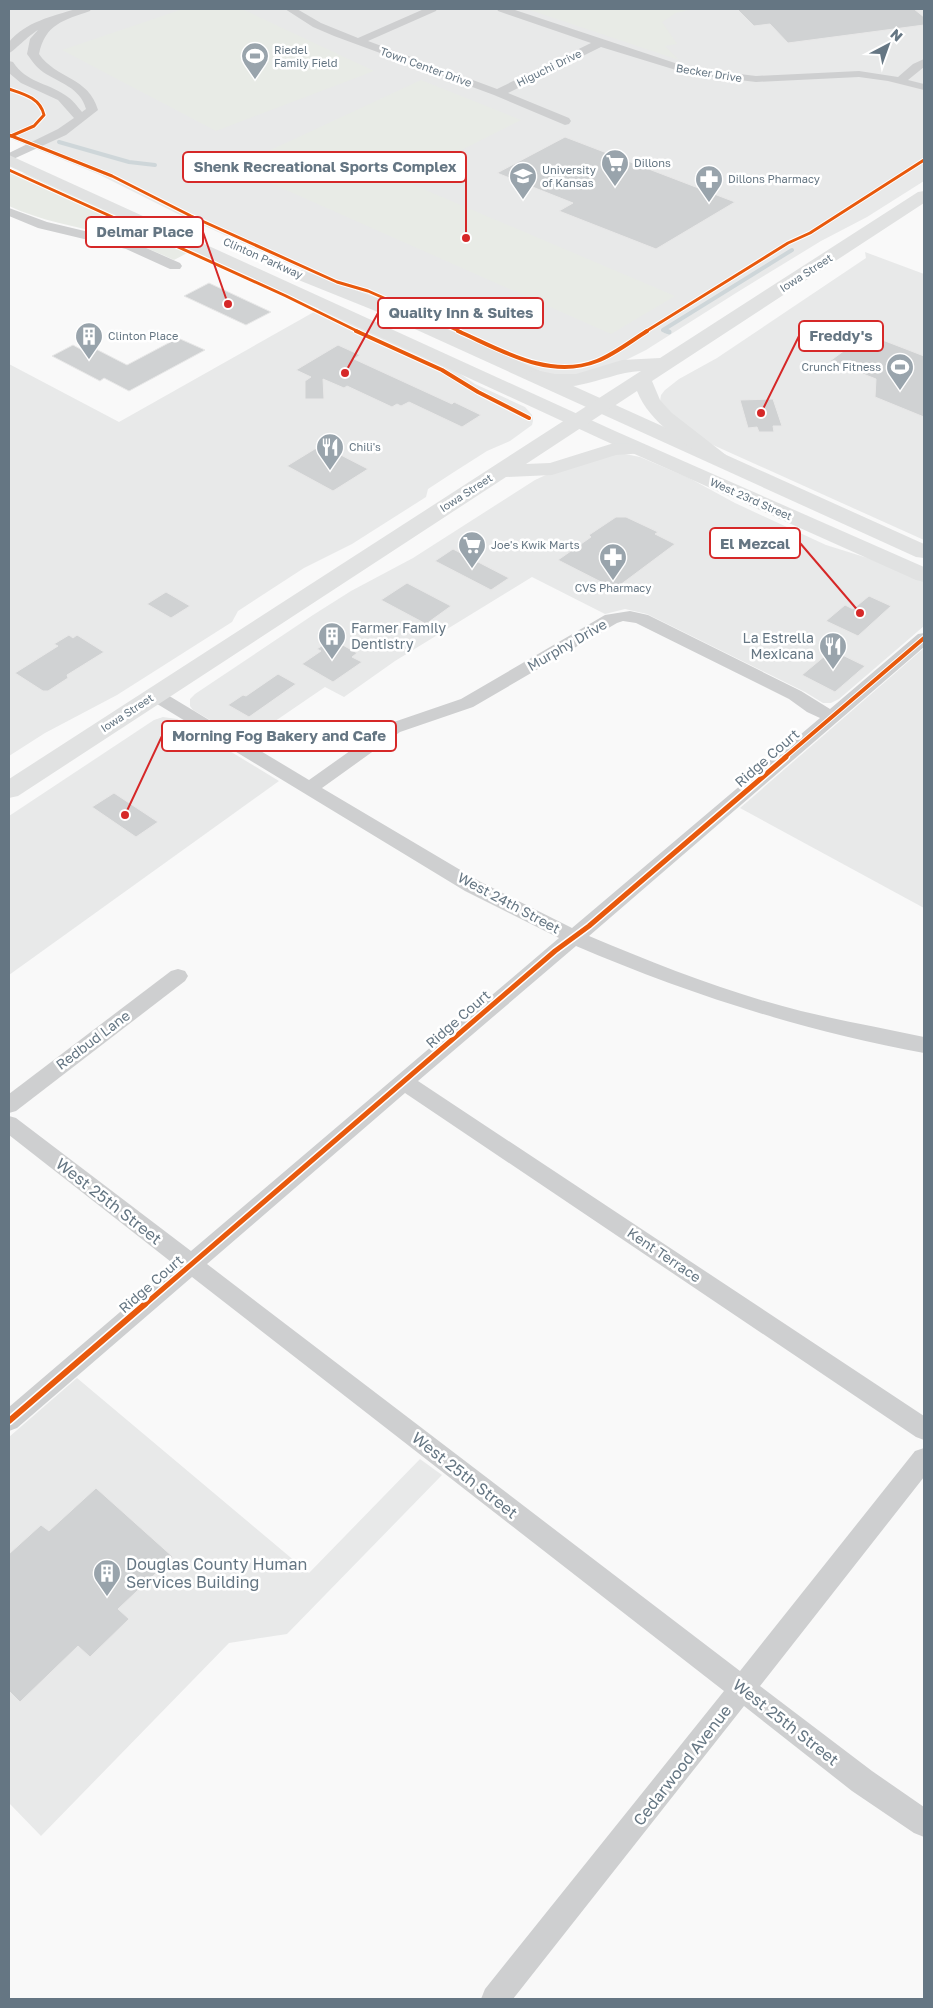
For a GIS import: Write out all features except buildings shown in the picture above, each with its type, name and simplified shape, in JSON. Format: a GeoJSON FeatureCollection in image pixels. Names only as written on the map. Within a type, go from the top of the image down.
{"type":"FeatureCollection","features":[{"type":"Feature","properties":{"kind":"main road","name":"Clinton Parkway"},"geometry":{"type":"LineString","coordinates":[[13,152],[310,279],[363,299],[601,406]]}},
{"type":"Feature","properties":{"kind":"main road","name":"Clinton Parkway"},"geometry":{"type":"LineString","coordinates":[[13,152],[578,421]]}},
{"type":"Feature","properties":{"kind":"main road","name":"Iowa Street"},"geometry":{"type":"LineString","coordinates":[[9,790],[924,196]]}},
{"type":"Feature","properties":{"kind":"main road"},"geometry":{"type":"LineString","coordinates":[[535,376],[555,380],[577,380],[622,366],[666,364]]}},
{"type":"Feature","properties":{"kind":"main road"},"geometry":{"type":"LineString","coordinates":[[642,380],[652,402],[718,459]]}},
{"type":"Feature","properties":{"kind":"main road","name":"West 23rd Street"},"geometry":{"type":"LineString","coordinates":[[601,406],[924,552]]}},
{"type":"Feature","properties":{"kind":"main road","name":"West 23rd Street"},"geometry":{"type":"LineString","coordinates":[[578,421],[924,575]]}},
{"type":"Feature","properties":{"kind":"main road"},"geometry":{"type":"LineString","coordinates":[[500,471],[552,469],[614,449],[638,449]]}},
{"type":"Feature","properties":{"kind":"street"},"geometry":{"type":"LineString","coordinates":[[9,50],[18,38],[29,30],[86,9]]}},
{"type":"Feature","properties":{"kind":"street","name":"Town Center Drive"},"geometry":{"type":"LineString","coordinates":[[290,9],[317,25],[358,42],[498,93],[565,121]]}},
{"type":"Feature","properties":{"kind":"street"},"geometry":{"type":"LineString","coordinates":[[358,42],[432,9]]}},
{"type":"Feature","properties":{"kind":"street","name":"Becker Drive"},"geometry":{"type":"LineString","coordinates":[[502,9],[674,68],[726,77],[778,79],[850,74],[901,80],[924,86]]}},
{"type":"Feature","properties":{"kind":"street"},"geometry":{"type":"LineString","coordinates":[[13,152],[62,132],[92,110],[89,98],[83,91],[42,66],[33,54],[33,46],[36,39],[53,21]]}},
{"type":"Feature","properties":{"kind":"street","name":"Higuchi Drive"},"geometry":{"type":"LineString","coordinates":[[498,93],[600,42]]}},
{"type":"Feature","properties":{"kind":"street"},"geometry":{"type":"LineString","coordinates":[[901,80],[924,62]]}},
{"type":"Feature","properties":{"kind":"street"},"geometry":{"type":"LineString","coordinates":[[9,64],[15,74],[25,81],[59,96],[67,102],[72,110],[81,118]]}},
{"type":"Feature","properties":{"kind":"street"},"geometry":{"type":"LineString","coordinates":[[9,212],[43,225],[130,246],[175,266]]}},
{"type":"Feature","properties":{"kind":"street","name":"Murphy Drive"},"geometry":{"type":"LineString","coordinates":[[309,788],[394,728],[467,703],[620,616],[642,619],[795,695],[813,708],[832,717]]}},
{"type":"Feature","properties":{"kind":"street","name":"Ridge Court"},"geometry":{"type":"LineString","coordinates":[[9,1421],[403,1081],[924,638]]}},
{"type":"Feature","properties":{"kind":"street","name":"West 24th Street"},"geometry":{"type":"LineString","coordinates":[[155,695],[472,886],[574,937],[646,968],[749,1003],[800,1018],[924,1045]]}},
{"type":"Feature","properties":{"kind":"street","name":"Redbud Lane"},"geometry":{"type":"LineString","coordinates":[[9,1105],[178,976]]}},
{"type":"Feature","properties":{"kind":"street","name":"Kent Terrace"},"geometry":{"type":"LineString","coordinates":[[403,1081],[924,1429]]}},
{"type":"Feature","properties":{"kind":"street","name":"West 25th Street"},"geometry":{"type":"LineString","coordinates":[[9,1124],[862,1781],[924,1823]]}},
{"type":"Feature","properties":{"kind":"street","name":"Cedarwood Avenue"},"geometry":{"type":"LineString","coordinates":[[495,1999],[924,1459]]}},
{"type":"Feature","properties":{"kind":"shaded area","name":"University of Kansas"},"geometry":{"type":"Polygon","coordinates":[[[9,9],[924,9],[924,181],[867,217],[821,241],[646,350],[620,363],[576,377],[543,374],[363,293],[312,274],[176,213],[98,174],[9,138],[9,9]]]}},
{"type":"Feature","properties":{"kind":"shaded area"},"geometry":{"type":"Polygon","coordinates":[[[183,9],[242,9],[374,71],[216,131],[62,50],[183,9]]]}},
{"type":"Feature","properties":{"kind":"shaded area"},"geometry":{"type":"Polygon","coordinates":[[[527,9],[693,9],[676,13],[662,22],[677,44],[665,46],[679,60],[527,9]]]}},
{"type":"Feature","properties":{"kind":"shaded area"},"geometry":{"type":"Polygon","coordinates":[[[421,80],[521,120],[402,180],[675,296],[611,334],[234,167],[421,80]]]}},
{"type":"Feature","properties":{"kind":"shaded area"},"geometry":{"type":"Polygon","coordinates":[[[9,171],[27,174],[193,250],[174,260],[125,240],[46,219],[9,206],[9,171]]]}},
{"type":"Feature","properties":{"kind":"shaded area"},"geometry":{"type":"Polygon","coordinates":[[[865,252],[924,274],[924,540],[713,445],[686,428],[660,401],[661,395],[665,390],[679,379],[717,358],[866,258],[865,252]]]}},
{"type":"Feature","properties":{"kind":"shaded area"},"geometry":{"type":"Polygon","coordinates":[[[321,308],[452,368],[475,384],[525,407],[532,415],[532,425],[510,441],[487,451],[428,489],[426,497],[352,544],[304,568],[238,611],[232,622],[117,695],[45,733],[9,756],[9,364],[119,422],[321,308]]]}},
{"type":"Feature","properties":{"kind":"shaded area"},"geometry":{"type":"Polygon","coordinates":[[[620,453],[640,457],[689,478],[735,503],[826,545],[874,560],[924,581],[924,626],[839,699],[831,703],[823,703],[805,692],[647,614],[625,609],[605,614],[532,577],[395,661],[344,697],[325,687],[246,741],[193,710],[190,706],[190,699],[195,694],[313,615],[351,591],[413,558],[535,480],[563,467],[620,453]]]}},
{"type":"Feature","properties":{"kind":"shaded area"},"geometry":{"type":"Polygon","coordinates":[[[924,648],[924,908],[740,808],[924,648]]]}},
{"type":"Feature","properties":{"kind":"shaded area"},"geometry":{"type":"Polygon","coordinates":[[[163,717],[177,719],[279,781],[9,975],[9,816],[154,720],[163,717]]]}},
{"type":"Feature","properties":{"kind":"shaded area"},"geometry":{"type":"Polygon","coordinates":[[[77,1378],[309,1573],[420,1459],[442,1475],[287,1634],[229,1643],[41,1836],[9,1803],[9,1437],[77,1378]]]}},
{"type":"Feature","properties":{"kind":"waterway"},"geometry":{"type":"LineString","coordinates":[[59,142],[129,162],[155,165]]}},
{"type":"Feature","properties":{"kind":"waterway"},"geometry":{"type":"LineString","coordinates":[[669,332],[663,330],[792,250]]}},
{"type":"Feature","properties":{"kind":"cycle path"},"geometry":{"type":"LineString","coordinates":[[9,89],[36,101],[43,109],[44,115],[34,126],[11,136]]}},
{"type":"Feature","properties":{"kind":"cycle path"},"geometry":{"type":"LineString","coordinates":[[9,135],[112,176],[191,216],[337,282],[368,291],[529,362],[563,367],[586,364],[607,356],[788,243],[810,233],[924,160]]}},
{"type":"Feature","properties":{"kind":"cycle path"},"geometry":{"type":"LineString","coordinates":[[9,170],[286,296],[319,314],[442,370],[478,392],[529,418]]}},
{"type":"Feature","properties":{"kind":"cycle path"},"geometry":{"type":"LineString","coordinates":[[9,1421],[555,951],[589,926],[924,638]]}},
{"type":"Feature","properties":{"kind":"place","name":"Riedel Family Field"},"geometry":{"type":"Point","coordinates":[255,80]}},
{"type":"Feature","properties":{"kind":"place","name":"Dillons"},"geometry":{"type":"Point","coordinates":[615,187]}},
{"type":"Feature","properties":{"kind":"place","name":"University of Kansas"},"geometry":{"type":"Point","coordinates":[523,200]}},
{"type":"Feature","properties":{"kind":"place","name":"Dillons Pharmacy"},"geometry":{"type":"Point","coordinates":[709,203]}},
{"type":"Feature","properties":{"kind":"place","name":"Shenk Recreational Sports Complex"},"geometry":{"type":"Point","coordinates":[466,238]}},
{"type":"Feature","properties":{"kind":"place","name":"Delmar Place"},"geometry":{"type":"Point","coordinates":[228,304]}},
{"type":"Feature","properties":{"kind":"place","name":"Clinton Place"},"geometry":{"type":"Point","coordinates":[89,360]}},
{"type":"Feature","properties":{"kind":"place","name":"Quality Inn & Suites"},"geometry":{"type":"Point","coordinates":[345,373]}},
{"type":"Feature","properties":{"kind":"place","name":"Crunch Fitness"},"geometry":{"type":"Point","coordinates":[900,391]}},
{"type":"Feature","properties":{"kind":"place","name":"Freddy's"},"geometry":{"type":"Point","coordinates":[761,413]}},
{"type":"Feature","properties":{"kind":"place","name":"Chili's"},"geometry":{"type":"Point","coordinates":[330,471]}},
{"type":"Feature","properties":{"kind":"place","name":"Joe's Kwik Marts"},"geometry":{"type":"Point","coordinates":[472,569]}},
{"type":"Feature","properties":{"kind":"place","name":"CVS Pharmacy"},"geometry":{"type":"Point","coordinates":[613,581]}},
{"type":"Feature","properties":{"kind":"place","name":"El Mezcal"},"geometry":{"type":"Point","coordinates":[860,613]}},
{"type":"Feature","properties":{"kind":"place","name":"Farmer Family Dentistry"},"geometry":{"type":"Point","coordinates":[332,660]}},
{"type":"Feature","properties":{"kind":"place","name":"La Estrella Mexicana"},"geometry":{"type":"Point","coordinates":[833,670]}},
{"type":"Feature","properties":{"kind":"place","name":"Morning Fog Bakery and Cafe"},"geometry":{"type":"Point","coordinates":[125,815]}},
{"type":"Feature","properties":{"kind":"place","name":"Douglas County Human Services Building"},"geometry":{"type":"Point","coordinates":[107,1597]}}]}
